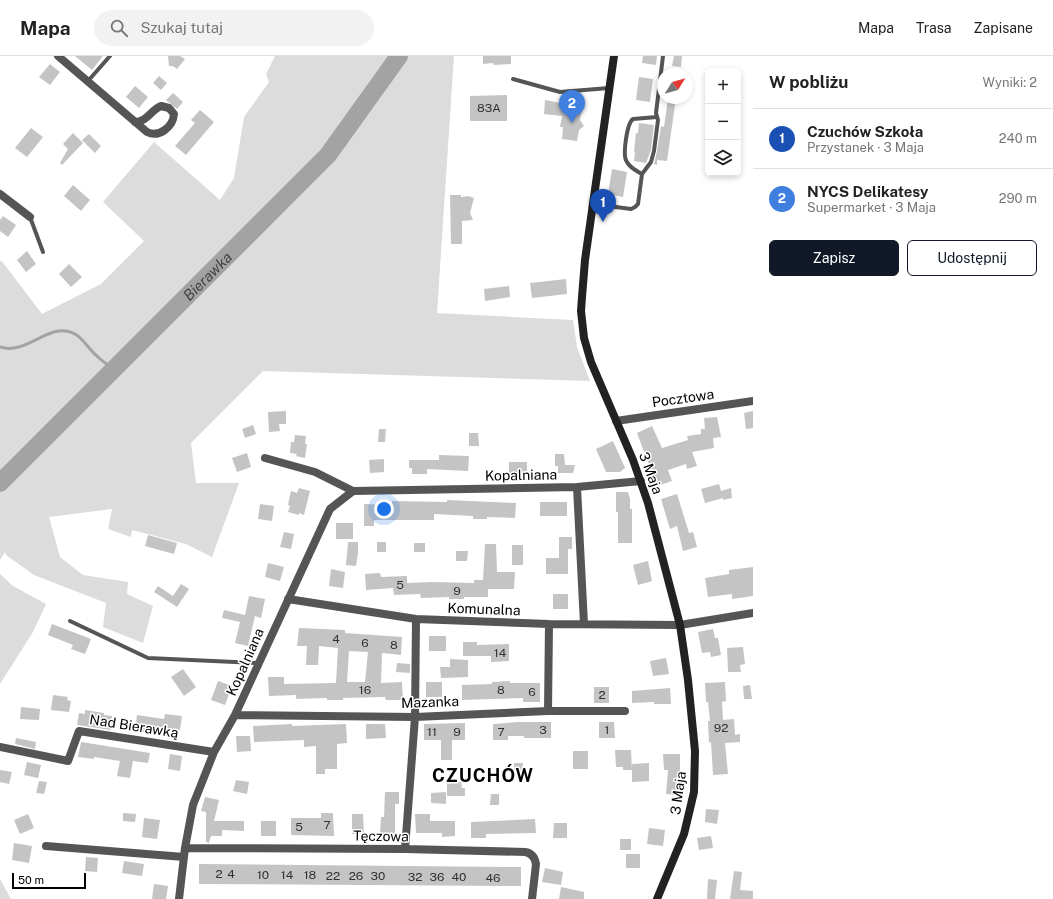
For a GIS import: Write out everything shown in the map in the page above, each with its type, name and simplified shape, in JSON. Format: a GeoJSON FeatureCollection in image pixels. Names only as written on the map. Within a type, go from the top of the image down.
{"type":"FeatureCollection","features":[{"type":"Feature","properties":{"kind":"main road","name":"3 Maja"},"geometry":{"type":"LineString","coordinates":[[614,56],[583,283],[582,325],[591,362],[641,481],[680,624],[686,658],[695,751],[694,785],[691,808],[684,834],[657,899]]}},
{"type":"Feature","properties":{"kind":"street"},"geometry":{"type":"LineString","coordinates":[[58,56],[147,132],[151,134],[158,134],[165,130],[173,119],[174,114],[169,108],[161,106],[143,121],[136,122]]}},
{"type":"Feature","properties":{"kind":"street"},"geometry":{"type":"LineString","coordinates":[[0,194],[30,217]]}},
{"type":"Feature","properties":{"kind":"street","name":"Pocztowa"},"geometry":{"type":"LineString","coordinates":[[616,421],[753,401]]}},
{"type":"Feature","properties":{"kind":"street","name":"Kopalniana"},"geometry":{"type":"LineString","coordinates":[[265,458],[315,472],[353,491],[577,487],[641,481]]}},
{"type":"Feature","properties":{"kind":"street"},"geometry":{"type":"LineString","coordinates":[[577,487],[584,624]]}},
{"type":"Feature","properties":{"kind":"street","name":"Kopalniana"},"geometry":{"type":"LineString","coordinates":[[180,899],[184,848],[193,804],[214,752],[235,715],[330,509],[353,491]]}},
{"type":"Feature","properties":{"kind":"street","name":"Komunalna"},"geometry":{"type":"LineString","coordinates":[[288,599],[416,620],[549,624],[680,624],[753,613]]}},
{"type":"Feature","properties":{"kind":"street"},"geometry":{"type":"LineString","coordinates":[[405,849],[415,717],[416,620]]}},
{"type":"Feature","properties":{"kind":"street"},"geometry":{"type":"LineString","coordinates":[[548,711],[549,624]]}},
{"type":"Feature","properties":{"kind":"street","name":"Mazanka"},"geometry":{"type":"LineString","coordinates":[[235,715],[415,717],[548,711],[625,711]]}},
{"type":"Feature","properties":{"kind":"street","name":"Nad Bierawką"},"geometry":{"type":"LineString","coordinates":[[0,747],[68,761],[79,731],[214,752]]}},
{"type":"Feature","properties":{"kind":"street"},"geometry":{"type":"LineString","coordinates":[[46,846],[184,857]]}},
{"type":"Feature","properties":{"kind":"street","name":"Tęczowa"},"geometry":{"type":"LineString","coordinates":[[184,848],[405,849],[528,852],[535,859],[536,864],[532,899]]}},
{"type":"Feature","properties":{"kind":"lane"},"geometry":{"type":"LineString","coordinates":[[88,81],[110,56]]}},
{"type":"Feature","properties":{"kind":"lane"},"geometry":{"type":"LineString","coordinates":[[594,204],[631,209],[638,204],[642,174],[651,162],[654,151],[658,120],[656,114],[663,56]]}},
{"type":"Feature","properties":{"kind":"lane"},"geometry":{"type":"LineString","coordinates":[[513,79],[560,92],[610,88]]}},
{"type":"Feature","properties":{"kind":"lane"},"geometry":{"type":"LineString","coordinates":[[642,174],[630,166],[624,157],[629,125],[633,119],[657,117]]}},
{"type":"Feature","properties":{"kind":"lane"},"geometry":{"type":"LineString","coordinates":[[30,217],[43,252]]}},
{"type":"Feature","properties":{"kind":"lane"},"geometry":{"type":"LineString","coordinates":[[70,621],[148,658],[258,663]]}},
{"type":"Feature","properties":{"kind":"shaded area"},"geometry":{"type":"Polygon","coordinates":[[[275,56],[454,56],[437,313],[573,320],[577,347],[590,381],[263,371],[191,443],[196,483],[239,483],[212,557],[186,544],[132,530],[131,537],[108,529],[112,509],[49,517],[60,557],[83,575],[128,582],[127,594],[153,606],[143,643],[103,627],[106,603],[34,575],[6,555],[5,552],[0,560],[0,263],[1,260],[42,314],[101,284],[144,241],[103,202],[154,142],[220,200],[234,178],[244,117],[269,82],[266,74],[275,56]]]}},
{"type":"Feature","properties":{"kind":"shaded area"},"geometry":{"type":"Polygon","coordinates":[[[0,574],[13,586],[46,604],[33,632],[0,684],[0,574]]]}},
{"type":"Feature","properties":{"kind":"shaded area"},"geometry":{"type":"Polygon","coordinates":[[[0,879],[11,899],[0,899],[0,879]]]}},
{"type":"Feature","properties":{"kind":"building"},"geometry":{"type":"Polygon","coordinates":[[[75,56],[103,56],[92,70],[75,56]]]}},
{"type":"Feature","properties":{"kind":"building"},"geometry":{"type":"Polygon","coordinates":[[[168,56],[180,56],[185,59],[177,69],[173,66],[169,66],[168,56]]]}},
{"type":"Feature","properties":{"kind":"building"},"geometry":{"type":"Polygon","coordinates":[[[483,56],[511,56],[511,64],[483,64],[483,56]]]}},
{"type":"Feature","properties":{"kind":"building"},"geometry":{"type":"Polygon","coordinates":[[[643,56],[657,56],[656,65],[642,63],[643,56]]]}},
{"type":"Feature","properties":{"kind":"building"},"geometry":{"type":"Polygon","coordinates":[[[674,56],[682,56],[681,67],[672,66],[674,56]]]}},
{"type":"Feature","properties":{"kind":"building"},"geometry":{"type":"Polygon","coordinates":[[[50,64],[60,72],[50,85],[39,77],[50,64]]]}},
{"type":"Feature","properties":{"kind":"building"},"geometry":{"type":"Polygon","coordinates":[[[159,76],[167,83],[161,90],[153,83],[159,76]]]}},
{"type":"Feature","properties":{"kind":"building"},"geometry":{"type":"Polygon","coordinates":[[[639,77],[653,79],[650,102],[636,100],[639,77]]]}},
{"type":"Feature","properties":{"kind":"building"},"geometry":{"type":"Polygon","coordinates":[[[135,86],[148,97],[139,108],[126,97],[135,86]]]}},
{"type":"Feature","properties":{"kind":"building"},"geometry":{"type":"Polygon","coordinates":[[[173,93],[183,102],[177,109],[166,100],[173,93]]]}},
{"type":"Feature","properties":{"kind":"building"},"geometry":{"type":"Polygon","coordinates":[[[507,95],[507,121],[470,121],[470,96],[507,95]]]}},
{"type":"Feature","properties":{"kind":"building"},"geometry":{"type":"Polygon","coordinates":[[[545,100],[577,106],[577,108],[582,109],[580,120],[584,126],[579,130],[577,141],[562,139],[563,127],[560,127],[562,116],[544,114],[545,100]]]}},
{"type":"Feature","properties":{"kind":"building"},"geometry":{"type":"Polygon","coordinates":[[[667,104],[675,104],[667,161],[657,160],[657,165],[654,164],[661,126],[664,127],[667,104]]]}},
{"type":"Feature","properties":{"kind":"building"},"geometry":{"type":"Polygon","coordinates":[[[200,110],[214,122],[186,155],[175,146],[195,123],[191,120],[200,110]]]}},
{"type":"Feature","properties":{"kind":"building"},"geometry":{"type":"Polygon","coordinates":[[[639,123],[654,125],[651,150],[646,163],[634,161],[636,133],[638,133],[639,123]]]}},
{"type":"Feature","properties":{"kind":"building"},"geometry":{"type":"Polygon","coordinates":[[[31,128],[43,137],[27,157],[15,148],[31,128]]]}},
{"type":"Feature","properties":{"kind":"building"},"geometry":{"type":"Polygon","coordinates":[[[73,133],[83,143],[62,165],[60,163],[68,149],[63,144],[73,133]]]}},
{"type":"Feature","properties":{"kind":"building"},"geometry":{"type":"Polygon","coordinates":[[[89,134],[101,146],[95,153],[82,140],[89,134]]]}},
{"type":"Feature","properties":{"kind":"building"},"geometry":{"type":"Polygon","coordinates":[[[612,169],[627,172],[623,197],[608,194],[612,169]]]}},
{"type":"Feature","properties":{"kind":"building"},"geometry":{"type":"Polygon","coordinates":[[[73,185],[90,200],[81,211],[64,196],[73,185]]]}},
{"type":"Feature","properties":{"kind":"building"},"geometry":{"type":"Polygon","coordinates":[[[450,195],[461,195],[461,197],[468,196],[474,198],[470,213],[473,220],[462,221],[462,244],[451,244],[450,195]]]}},
{"type":"Feature","properties":{"kind":"building"},"geometry":{"type":"Polygon","coordinates":[[[3,216],[16,225],[8,237],[0,231],[0,220],[3,216]]]}},
{"type":"Feature","properties":{"kind":"building"},"geometry":{"type":"Polygon","coordinates":[[[27,251],[36,264],[26,272],[17,260],[27,251]]]}},
{"type":"Feature","properties":{"kind":"building"},"geometry":{"type":"Polygon","coordinates":[[[69,264],[82,277],[71,287],[59,274],[69,264]]]}},
{"type":"Feature","properties":{"kind":"building"},"geometry":{"type":"Polygon","coordinates":[[[566,279],[567,294],[532,298],[530,283],[566,279]]]}},
{"type":"Feature","properties":{"kind":"building"},"geometry":{"type":"Polygon","coordinates":[[[509,286],[510,297],[485,301],[484,289],[509,286]]]}},
{"type":"Feature","properties":{"kind":"building"},"geometry":{"type":"Polygon","coordinates":[[[286,411],[286,424],[279,424],[280,431],[269,432],[268,412],[286,411]]]}},
{"type":"Feature","properties":{"kind":"building"},"geometry":{"type":"Polygon","coordinates":[[[753,411],[753,428],[746,429],[744,413],[753,411]]]}},
{"type":"Feature","properties":{"kind":"building"},"geometry":{"type":"Polygon","coordinates":[[[717,417],[721,437],[713,438],[714,448],[692,452],[697,466],[687,469],[686,464],[668,470],[672,481],[657,486],[637,433],[652,426],[662,448],[688,440],[687,436],[701,434],[701,429],[705,429],[704,418],[717,417]]]}},
{"type":"Feature","properties":{"kind":"building"},"geometry":{"type":"Polygon","coordinates":[[[253,425],[256,434],[245,438],[242,429],[253,425]]]}},
{"type":"Feature","properties":{"kind":"building"},"geometry":{"type":"Polygon","coordinates":[[[379,429],[386,429],[385,442],[378,442],[379,429]]]}},
{"type":"Feature","properties":{"kind":"building"},"geometry":{"type":"Polygon","coordinates":[[[469,433],[478,433],[479,446],[469,446],[469,433]]]}},
{"type":"Feature","properties":{"kind":"building"},"geometry":{"type":"Polygon","coordinates":[[[295,435],[306,436],[305,444],[307,444],[305,458],[296,456],[297,454],[290,453],[291,442],[294,442],[295,435]]]}},
{"type":"Feature","properties":{"kind":"building"},"geometry":{"type":"Polygon","coordinates":[[[613,441],[625,468],[620,472],[606,472],[596,449],[613,441]]]}},
{"type":"Feature","properties":{"kind":"building"},"geometry":{"type":"Polygon","coordinates":[[[247,453],[251,467],[237,472],[232,458],[247,453]]]}},
{"type":"Feature","properties":{"kind":"building"},"geometry":{"type":"Polygon","coordinates":[[[555,454],[564,454],[565,465],[575,465],[573,473],[558,473],[558,466],[555,466],[555,454]]]}},
{"type":"Feature","properties":{"kind":"building"},"geometry":{"type":"Polygon","coordinates":[[[439,455],[469,456],[468,471],[427,469],[427,474],[412,474],[412,468],[409,468],[409,460],[439,460],[439,455]]]}},
{"type":"Feature","properties":{"kind":"building"},"geometry":{"type":"Polygon","coordinates":[[[384,459],[384,472],[370,473],[369,460],[384,459]]]}},
{"type":"Feature","properties":{"kind":"building"},"geometry":{"type":"Polygon","coordinates":[[[509,462],[527,462],[527,475],[509,475],[509,462]]]}},
{"type":"Feature","properties":{"kind":"building"},"geometry":{"type":"Polygon","coordinates":[[[719,484],[721,491],[731,488],[732,498],[723,500],[723,498],[705,503],[701,489],[719,484]]]}},
{"type":"Feature","properties":{"kind":"building"},"geometry":{"type":"Polygon","coordinates":[[[299,488],[310,491],[304,515],[288,512],[291,491],[297,493],[299,488]]]}},
{"type":"Feature","properties":{"kind":"building"},"geometry":{"type":"Polygon","coordinates":[[[616,492],[628,492],[630,509],[632,509],[632,543],[618,543],[618,512],[616,512],[616,492]]]}},
{"type":"Feature","properties":{"kind":"building"},"geometry":{"type":"Polygon","coordinates":[[[677,494],[689,533],[693,532],[697,547],[683,551],[677,526],[670,529],[661,499],[677,494]]]}},
{"type":"Feature","properties":{"kind":"building"},"geometry":{"type":"Polygon","coordinates":[[[447,500],[516,503],[515,518],[487,517],[487,519],[473,519],[473,516],[434,514],[434,520],[374,520],[374,526],[364,526],[364,504],[392,505],[392,501],[447,502],[447,500]]]}},
{"type":"Feature","properties":{"kind":"building"},"geometry":{"type":"Polygon","coordinates":[[[540,502],[567,502],[567,516],[540,516],[540,502]]]}},
{"type":"Feature","properties":{"kind":"building"},"geometry":{"type":"Polygon","coordinates":[[[260,504],[274,506],[272,521],[258,519],[260,504]]]}},
{"type":"Feature","properties":{"kind":"building"},"geometry":{"type":"Polygon","coordinates":[[[336,523],[353,523],[353,539],[336,539],[336,523]]]}},
{"type":"Feature","properties":{"kind":"building"},"geometry":{"type":"Polygon","coordinates":[[[284,532],[294,534],[291,549],[280,547],[284,532]]]}},
{"type":"Feature","properties":{"kind":"building"},"geometry":{"type":"Polygon","coordinates":[[[148,535],[177,543],[174,554],[145,546],[148,535]]]}},
{"type":"Feature","properties":{"kind":"building"},"geometry":{"type":"Polygon","coordinates":[[[559,537],[572,537],[572,549],[568,549],[568,574],[546,574],[546,558],[559,558],[559,537]]]}},
{"type":"Feature","properties":{"kind":"building"},"geometry":{"type":"Polygon","coordinates":[[[348,542],[358,542],[356,566],[346,565],[348,542]]]}},
{"type":"Feature","properties":{"kind":"building"},"geometry":{"type":"Polygon","coordinates":[[[377,542],[386,542],[386,552],[377,552],[377,542]]]}},
{"type":"Feature","properties":{"kind":"building"},"geometry":{"type":"Polygon","coordinates":[[[414,543],[425,543],[425,552],[414,552],[414,543]]]}},
{"type":"Feature","properties":{"kind":"building"},"geometry":{"type":"Polygon","coordinates":[[[485,544],[496,544],[497,572],[515,572],[514,589],[488,589],[488,597],[464,597],[464,599],[449,599],[449,597],[421,598],[420,594],[394,595],[393,588],[366,590],[365,574],[380,573],[381,577],[407,576],[407,583],[474,583],[474,580],[483,580],[485,544]]]}},
{"type":"Feature","properties":{"kind":"building"},"geometry":{"type":"Polygon","coordinates":[[[512,545],[523,545],[523,565],[512,565],[512,545]]]}},
{"type":"Feature","properties":{"kind":"building"},"geometry":{"type":"Polygon","coordinates":[[[456,551],[468,551],[467,561],[456,561],[456,551]]]}},
{"type":"Feature","properties":{"kind":"building"},"geometry":{"type":"Polygon","coordinates":[[[648,561],[652,581],[638,585],[633,565],[648,561]]]}},
{"type":"Feature","properties":{"kind":"building"},"geometry":{"type":"Polygon","coordinates":[[[268,563],[284,567],[280,581],[265,577],[268,563]]]}},
{"type":"Feature","properties":{"kind":"building"},"geometry":{"type":"Polygon","coordinates":[[[753,567],[753,596],[732,599],[732,594],[708,597],[705,578],[729,574],[729,570],[753,567]]]}},
{"type":"Feature","properties":{"kind":"building"},"geometry":{"type":"Polygon","coordinates":[[[331,569],[345,572],[343,588],[329,586],[331,569]]]}},
{"type":"Feature","properties":{"kind":"building"},"geometry":{"type":"Polygon","coordinates":[[[181,584],[189,589],[177,607],[154,592],[158,586],[173,596],[181,584]]]}},
{"type":"Feature","properties":{"kind":"building"},"geometry":{"type":"Polygon","coordinates":[[[553,594],[568,594],[568,609],[553,609],[553,594]]]}},
{"type":"Feature","properties":{"kind":"building"},"geometry":{"type":"Polygon","coordinates":[[[249,596],[265,599],[261,618],[255,616],[248,646],[235,643],[240,622],[222,618],[224,610],[245,615],[249,596]]]}},
{"type":"Feature","properties":{"kind":"building"},"geometry":{"type":"Polygon","coordinates":[[[52,624],[91,639],[85,654],[71,649],[73,645],[48,635],[52,624]]]}},
{"type":"Feature","properties":{"kind":"building"},"geometry":{"type":"Polygon","coordinates":[[[299,628],[345,630],[345,633],[402,637],[401,655],[382,653],[381,683],[402,682],[403,700],[386,700],[385,697],[327,700],[327,698],[296,699],[296,695],[269,696],[268,677],[284,677],[284,684],[336,683],[338,648],[319,646],[318,665],[306,665],[307,646],[297,646],[299,628]],[[349,651],[347,682],[365,682],[368,652],[349,651]]]}},
{"type":"Feature","properties":{"kind":"building"},"geometry":{"type":"Polygon","coordinates":[[[713,629],[715,638],[718,638],[721,655],[711,657],[710,652],[702,653],[698,632],[713,629]]]}},
{"type":"Feature","properties":{"kind":"building"},"geometry":{"type":"Polygon","coordinates":[[[429,636],[446,636],[446,651],[429,651],[429,636]]]}},
{"type":"Feature","properties":{"kind":"building"},"geometry":{"type":"Polygon","coordinates":[[[463,642],[477,642],[477,645],[509,644],[509,661],[491,662],[491,656],[463,656],[463,642]]]}},
{"type":"Feature","properties":{"kind":"building"},"geometry":{"type":"Polygon","coordinates":[[[743,647],[745,664],[740,665],[741,672],[728,672],[727,648],[743,647]]]}},
{"type":"Feature","properties":{"kind":"building"},"geometry":{"type":"Polygon","coordinates":[[[666,658],[669,674],[653,676],[650,661],[666,658]]]}},
{"type":"Feature","properties":{"kind":"building"},"geometry":{"type":"Polygon","coordinates":[[[450,659],[468,660],[468,677],[441,678],[440,667],[450,667],[450,659]]]}},
{"type":"Feature","properties":{"kind":"building"},"geometry":{"type":"Polygon","coordinates":[[[397,663],[410,664],[410,673],[396,672],[397,663]]]}},
{"type":"Feature","properties":{"kind":"building"},"geometry":{"type":"Polygon","coordinates":[[[183,669],[196,687],[184,696],[171,677],[183,669]]]}},
{"type":"Feature","properties":{"kind":"building"},"geometry":{"type":"Polygon","coordinates":[[[218,681],[232,686],[225,705],[211,700],[218,681]]]}},
{"type":"Feature","properties":{"kind":"building"},"geometry":{"type":"Polygon","coordinates":[[[510,681],[510,683],[540,683],[540,702],[523,702],[523,698],[462,700],[462,685],[492,684],[492,682],[510,681]]]}},
{"type":"Feature","properties":{"kind":"building"},"geometry":{"type":"Polygon","coordinates":[[[426,682],[442,682],[442,697],[426,697],[426,682]]]}},
{"type":"Feature","properties":{"kind":"building"},"geometry":{"type":"Polygon","coordinates":[[[725,682],[726,701],[722,702],[723,720],[734,719],[735,735],[740,734],[740,742],[725,743],[728,774],[713,775],[711,742],[709,743],[708,721],[710,721],[708,702],[706,702],[705,683],[725,682]]]}},
{"type":"Feature","properties":{"kind":"building"},"geometry":{"type":"Polygon","coordinates":[[[750,685],[752,699],[744,699],[743,686],[750,685]]]}},
{"type":"Feature","properties":{"kind":"building"},"geometry":{"type":"Polygon","coordinates":[[[594,687],[609,687],[609,703],[594,703],[594,687]]]}},
{"type":"Feature","properties":{"kind":"building"},"geometry":{"type":"Polygon","coordinates":[[[670,688],[671,704],[654,704],[654,702],[632,703],[632,691],[670,688]]]}},
{"type":"Feature","properties":{"kind":"building"},"geometry":{"type":"Polygon","coordinates":[[[53,695],[68,697],[67,700],[71,701],[69,712],[51,710],[53,695]]]}},
{"type":"Feature","properties":{"kind":"building"},"geometry":{"type":"Polygon","coordinates":[[[21,707],[40,709],[39,720],[20,719],[21,707]]]}},
{"type":"Feature","properties":{"kind":"building"},"geometry":{"type":"Polygon","coordinates":[[[85,710],[112,716],[111,730],[77,725],[79,713],[85,714],[85,710]]]}},
{"type":"Feature","properties":{"kind":"building"},"geometry":{"type":"Polygon","coordinates":[[[165,714],[182,716],[180,730],[151,726],[150,733],[135,731],[137,715],[164,719],[165,714]]]}},
{"type":"Feature","properties":{"kind":"building"},"geometry":{"type":"Polygon","coordinates":[[[551,722],[551,738],[524,738],[524,736],[508,736],[508,740],[493,740],[493,724],[551,722]]]}},
{"type":"Feature","properties":{"kind":"building"},"geometry":{"type":"Polygon","coordinates":[[[599,722],[614,722],[615,738],[599,738],[599,722]]]}},
{"type":"Feature","properties":{"kind":"building"},"geometry":{"type":"Polygon","coordinates":[[[465,723],[465,740],[452,740],[452,760],[441,760],[441,740],[424,740],[424,724],[465,723]]]}},
{"type":"Feature","properties":{"kind":"building"},"geometry":{"type":"Polygon","coordinates":[[[292,724],[292,726],[346,724],[347,743],[337,744],[337,769],[325,769],[325,774],[316,774],[316,746],[304,747],[304,740],[254,742],[253,726],[292,724]]]}},
{"type":"Feature","properties":{"kind":"building"},"geometry":{"type":"Polygon","coordinates":[[[366,724],[385,724],[386,738],[366,739],[366,724]]]}},
{"type":"Feature","properties":{"kind":"building"},"geometry":{"type":"Polygon","coordinates":[[[236,736],[250,736],[251,751],[237,752],[236,736]]]}},
{"type":"Feature","properties":{"kind":"building"},"geometry":{"type":"Polygon","coordinates":[[[16,738],[36,742],[35,749],[15,744],[16,738]]]}},
{"type":"Feature","properties":{"kind":"building"},"geometry":{"type":"Polygon","coordinates":[[[81,742],[150,753],[148,763],[133,761],[130,778],[117,776],[120,761],[94,757],[94,759],[78,757],[81,742]]]}},
{"type":"Feature","properties":{"kind":"building"},"geometry":{"type":"Polygon","coordinates":[[[615,750],[631,750],[632,770],[623,770],[623,767],[616,767],[615,750]]]}},
{"type":"Feature","properties":{"kind":"building"},"geometry":{"type":"Polygon","coordinates":[[[573,751],[588,751],[588,769],[573,769],[573,751]]]}},
{"type":"Feature","properties":{"kind":"building"},"geometry":{"type":"Polygon","coordinates":[[[170,754],[182,756],[180,771],[168,769],[170,754]]]}},
{"type":"Feature","properties":{"kind":"building"},"geometry":{"type":"Polygon","coordinates":[[[663,754],[680,754],[680,777],[682,777],[680,795],[666,794],[668,770],[664,770],[663,754]]]}},
{"type":"Feature","properties":{"kind":"building"},"geometry":{"type":"Polygon","coordinates":[[[27,762],[41,765],[38,778],[24,775],[27,762]]]}},
{"type":"Feature","properties":{"kind":"building"},"geometry":{"type":"Polygon","coordinates":[[[514,763],[523,763],[522,774],[514,774],[514,763]]]}},
{"type":"Feature","properties":{"kind":"building"},"geometry":{"type":"Polygon","coordinates":[[[649,763],[649,781],[632,782],[632,764],[649,763]]]}},
{"type":"Feature","properties":{"kind":"building"},"geometry":{"type":"Polygon","coordinates":[[[0,770],[12,772],[9,784],[0,782],[0,770]]]}},
{"type":"Feature","properties":{"kind":"building"},"geometry":{"type":"Polygon","coordinates":[[[236,780],[249,782],[247,794],[233,791],[236,780]]]}},
{"type":"Feature","properties":{"kind":"building"},"geometry":{"type":"Polygon","coordinates":[[[39,781],[47,782],[44,794],[36,793],[39,781]]]}},
{"type":"Feature","properties":{"kind":"building"},"geometry":{"type":"Polygon","coordinates":[[[447,782],[461,782],[462,788],[465,788],[465,796],[447,796],[447,782]]]}},
{"type":"Feature","properties":{"kind":"building"},"geometry":{"type":"Polygon","coordinates":[[[385,792],[399,792],[399,804],[395,804],[395,834],[380,834],[381,817],[384,817],[385,792]]]}},
{"type":"Feature","properties":{"kind":"building"},"geometry":{"type":"Polygon","coordinates":[[[446,792],[446,804],[431,803],[431,793],[446,792]]]}},
{"type":"Feature","properties":{"kind":"building"},"geometry":{"type":"Polygon","coordinates":[[[491,794],[499,794],[499,805],[490,805],[491,794]]]}},
{"type":"Feature","properties":{"kind":"building"},"geometry":{"type":"Polygon","coordinates":[[[205,797],[219,800],[214,821],[244,821],[244,831],[222,830],[222,836],[211,836],[209,843],[206,842],[206,812],[201,811],[205,797]]]}},
{"type":"Feature","properties":{"kind":"building"},"geometry":{"type":"Polygon","coordinates":[[[706,809],[719,810],[717,824],[705,822],[706,809]]]}},
{"type":"Feature","properties":{"kind":"building"},"geometry":{"type":"Polygon","coordinates":[[[123,813],[136,814],[135,822],[123,821],[123,813]]]}},
{"type":"Feature","properties":{"kind":"building"},"geometry":{"type":"Polygon","coordinates":[[[321,813],[333,813],[334,836],[291,835],[291,818],[321,818],[321,813]]]}},
{"type":"Feature","properties":{"kind":"building"},"geometry":{"type":"Polygon","coordinates":[[[28,814],[34,828],[20,834],[14,820],[28,814]]]}},
{"type":"Feature","properties":{"kind":"building"},"geometry":{"type":"Polygon","coordinates":[[[352,814],[363,814],[364,834],[352,834],[352,814]]]}},
{"type":"Feature","properties":{"kind":"building"},"geometry":{"type":"Polygon","coordinates":[[[415,814],[430,814],[430,821],[455,821],[455,836],[442,837],[442,833],[416,833],[415,814]]]}},
{"type":"Feature","properties":{"kind":"building"},"geometry":{"type":"Polygon","coordinates":[[[144,818],[160,820],[157,839],[142,837],[144,818]]]}},
{"type":"Feature","properties":{"kind":"building"},"geometry":{"type":"Polygon","coordinates":[[[535,819],[536,833],[486,834],[486,838],[471,838],[471,822],[535,819]]]}},
{"type":"Feature","properties":{"kind":"building"},"geometry":{"type":"Polygon","coordinates":[[[261,821],[276,821],[276,836],[261,836],[261,821]]]}},
{"type":"Feature","properties":{"kind":"building"},"geometry":{"type":"Polygon","coordinates":[[[554,823],[567,823],[567,838],[553,838],[554,823]]]}},
{"type":"Feature","properties":{"kind":"building"},"geometry":{"type":"Polygon","coordinates":[[[649,828],[665,830],[663,846],[647,844],[649,828]]]}},
{"type":"Feature","properties":{"kind":"building"},"geometry":{"type":"Polygon","coordinates":[[[711,836],[713,848],[699,850],[697,838],[711,836]]]}},
{"type":"Feature","properties":{"kind":"building"},"geometry":{"type":"Polygon","coordinates":[[[620,839],[631,839],[631,850],[620,850],[620,839]]]}},
{"type":"Feature","properties":{"kind":"building"},"geometry":{"type":"Polygon","coordinates":[[[14,843],[32,846],[29,863],[12,860],[14,843]]]}},
{"type":"Feature","properties":{"kind":"building"},"geometry":{"type":"Polygon","coordinates":[[[626,854],[640,854],[640,868],[626,868],[626,854]]]}},
{"type":"Feature","properties":{"kind":"building"},"geometry":{"type":"Polygon","coordinates":[[[86,857],[98,858],[97,872],[85,871],[86,857]]]}},
{"type":"Feature","properties":{"kind":"building"},"geometry":{"type":"Polygon","coordinates":[[[124,861],[144,864],[142,876],[122,873],[124,861]]]}},
{"type":"Feature","properties":{"kind":"building"},"geometry":{"type":"Polygon","coordinates":[[[199,864],[521,867],[521,886],[199,884],[199,864]]]}},
{"type":"Feature","properties":{"kind":"building"},"geometry":{"type":"Polygon","coordinates":[[[545,868],[563,872],[561,885],[542,882],[545,868]]]}},
{"type":"Feature","properties":{"kind":"building"},"geometry":{"type":"Polygon","coordinates":[[[734,871],[742,872],[740,890],[753,891],[753,899],[730,899],[734,871]]]}},
{"type":"Feature","properties":{"kind":"building"},"geometry":{"type":"Polygon","coordinates":[[[708,879],[717,880],[715,899],[707,899],[708,879]]]}},
{"type":"Feature","properties":{"kind":"building"},"geometry":{"type":"Polygon","coordinates":[[[154,884],[168,886],[166,899],[152,899],[154,884]]]}},
{"type":"Feature","properties":{"kind":"building"},"geometry":{"type":"Polygon","coordinates":[[[561,887],[584,892],[584,899],[559,899],[561,887]]]}},
{"type":"Feature","properties":{"kind":"waterway","name":"Bierawka"},"geometry":{"type":"LineString","coordinates":[[0,483],[328,155],[399,56]]}},
{"type":"Feature","properties":{"kind":"waterway"},"geometry":{"type":"LineString","coordinates":[[0,347],[20,347],[47,334],[57,331],[66,331],[78,336],[94,354],[114,370]]}},
{"type":"Feature","properties":{"kind":"place","name":"NYCS Delikatesy"},"geometry":{"type":"Point","coordinates":[572,123]}},
{"type":"Feature","properties":{"kind":"place","name":"Czuchów Szkoła"},"geometry":{"type":"Point","coordinates":[603,222]}},
{"type":"Feature","properties":{"kind":"district","name":"CZUCHÓW"},"geometry":{"type":"Point","coordinates":[483,775]}}]}
